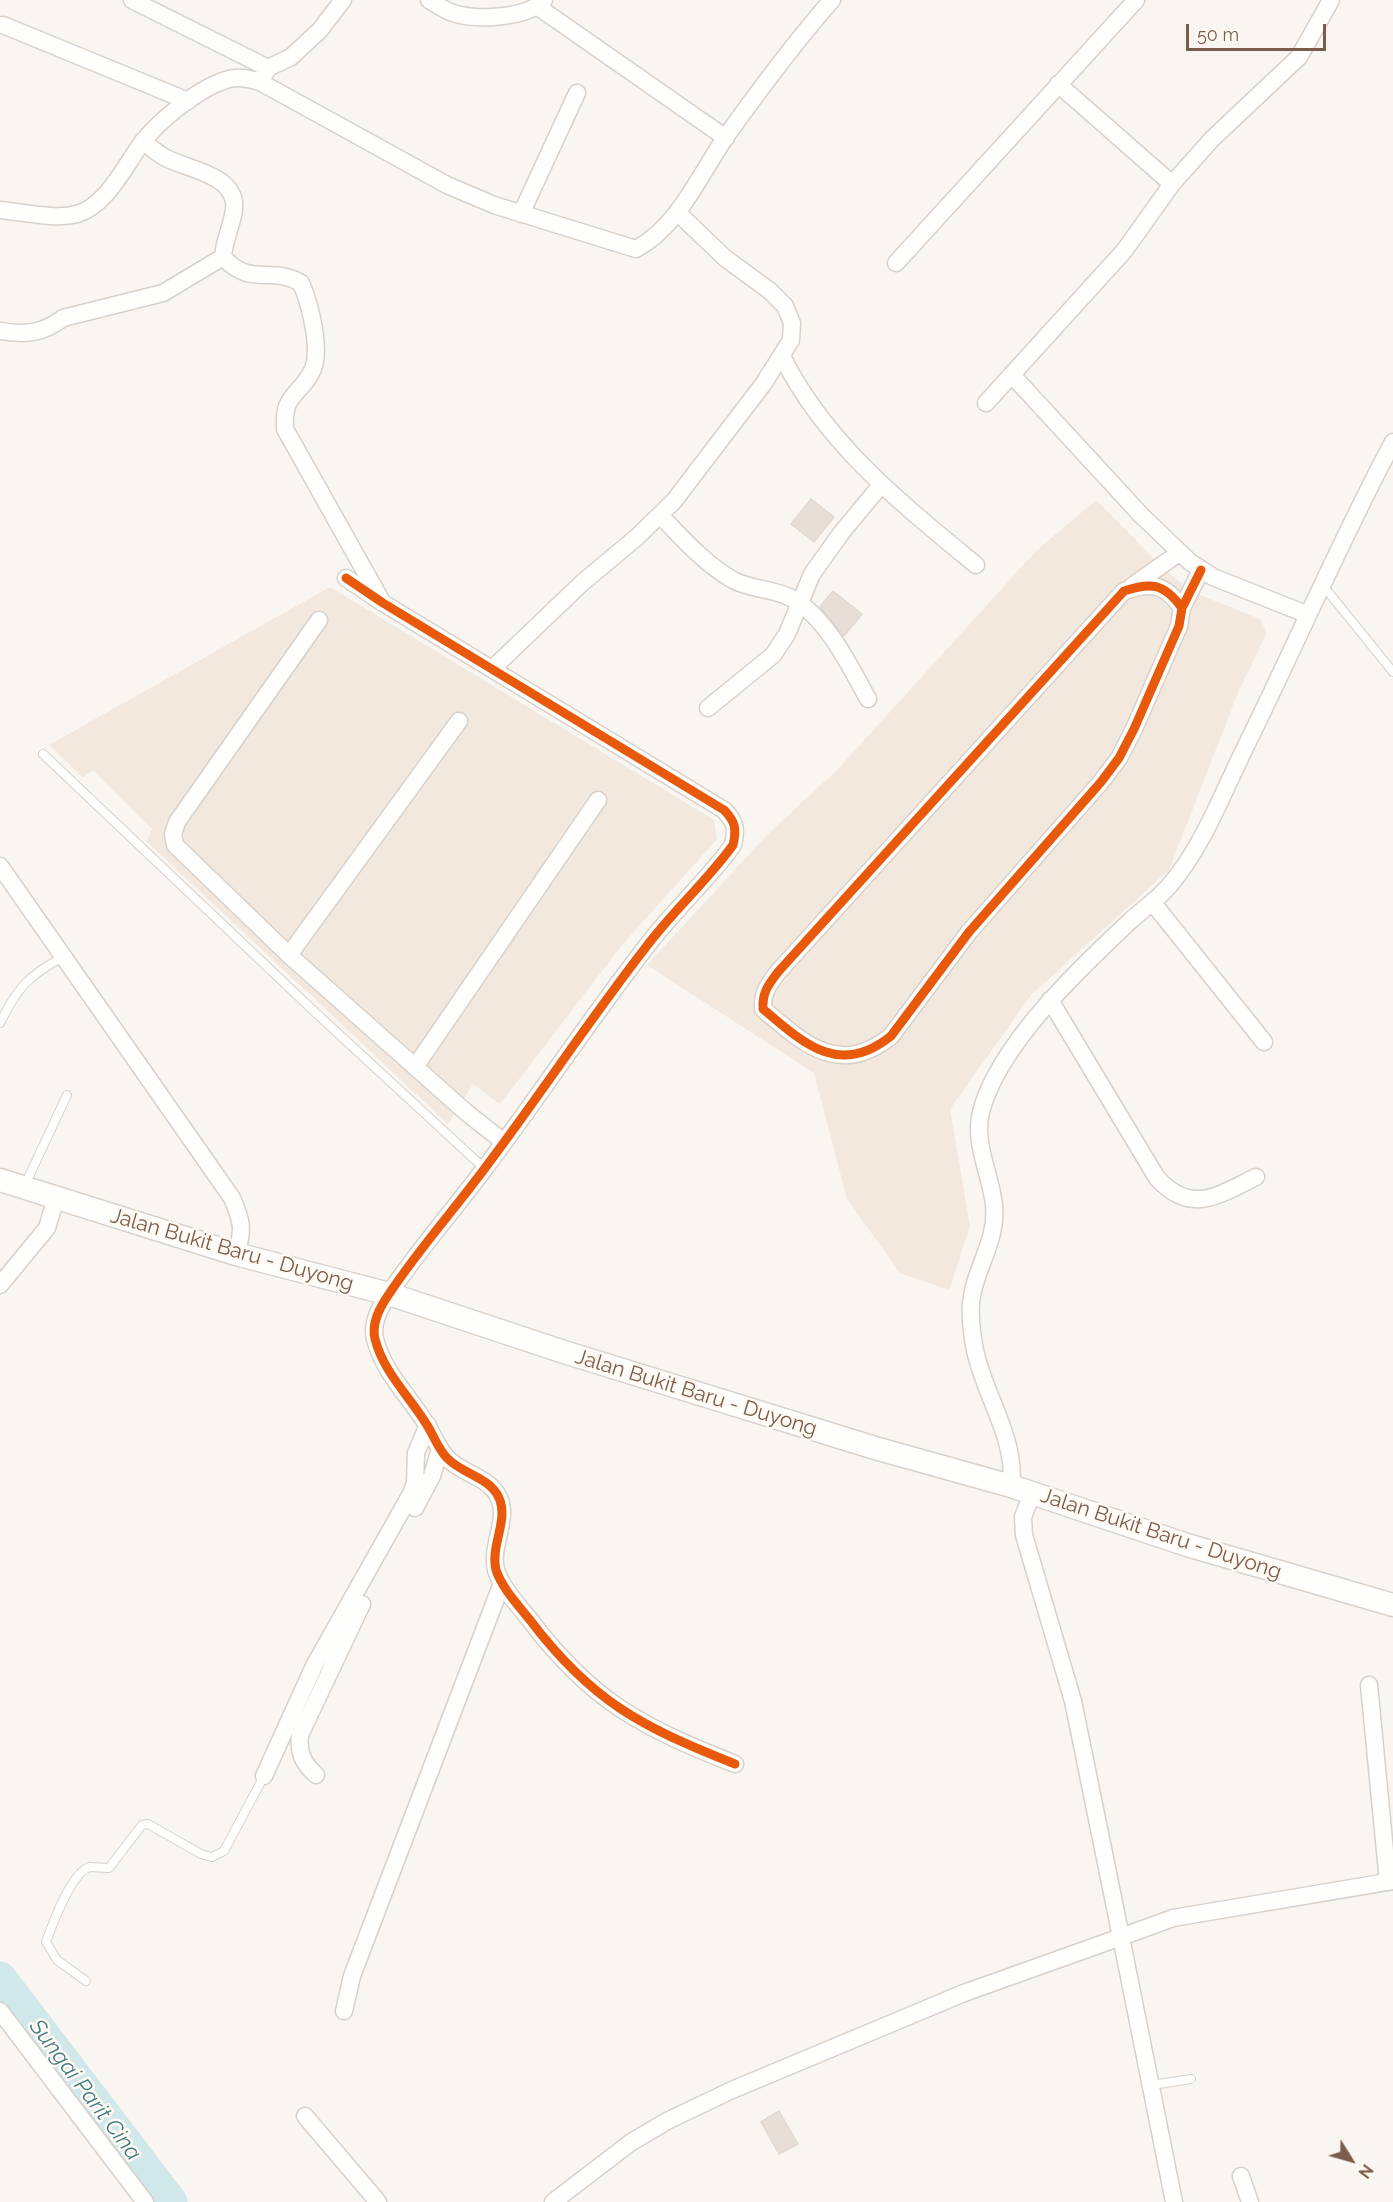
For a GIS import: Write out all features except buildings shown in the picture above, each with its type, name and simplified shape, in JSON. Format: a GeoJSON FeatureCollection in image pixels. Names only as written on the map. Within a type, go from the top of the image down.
{"type":"FeatureCollection","features":[{"type":"Feature","properties":{"kind":"main road","name":"Jalan Bukit Baru - Duyong"},"geometry":{"type":"LineString","coordinates":[[0,1180],[236,1254],[389,1294],[575,1356],[875,1448],[1011,1486],[1187,1545],[1393,1605]]}},
{"type":"Feature","properties":{"kind":"street"},"geometry":{"type":"LineString","coordinates":[[132,0],[264,75],[447,185],[521,214],[636,249],[656,237],[678,213],[726,138],[804,32],[832,0]]}},
{"type":"Feature","properties":{"kind":"street"},"geometry":{"type":"LineString","coordinates":[[0,210],[61,216],[79,214],[105,194],[143,141],[157,126],[188,101],[231,78],[264,75],[291,57],[320,30],[343,0]]}},
{"type":"Feature","properties":{"kind":"street"},"geometry":{"type":"LineString","coordinates":[[429,0],[450,13],[475,16],[524,14],[541,3],[726,138]]}},
{"type":"Feature","properties":{"kind":"street"},"geometry":{"type":"LineString","coordinates":[[896,263],[1136,0]]}},
{"type":"Feature","properties":{"kind":"street"},"geometry":{"type":"LineString","coordinates":[[986,403],[1124,251],[1172,184],[1212,139],[1299,57],[1331,0]]}},
{"type":"Feature","properties":{"kind":"street"},"geometry":{"type":"LineString","coordinates":[[3,25],[188,101]]}},
{"type":"Feature","properties":{"kind":"street"},"geometry":{"type":"LineString","coordinates":[[1058,84],[1172,184]]}},
{"type":"Feature","properties":{"kind":"street"},"geometry":{"type":"LineString","coordinates":[[521,214],[577,93]]}},
{"type":"Feature","properties":{"kind":"street"},"geometry":{"type":"LineString","coordinates":[[143,141],[165,157],[215,178],[227,187],[234,201],[233,218],[224,240],[223,257],[233,267],[248,275],[288,276],[301,283],[317,349],[317,362],[311,375],[290,397],[284,413],[285,429],[383,603]]}},
{"type":"Feature","properties":{"kind":"street"},"geometry":{"type":"LineString","coordinates":[[492,669],[582,583],[660,516],[694,478],[783,358],[791,340],[792,322],[785,306],[725,258],[678,213]]}},
{"type":"Feature","properties":{"kind":"street"},"geometry":{"type":"LineString","coordinates":[[0,331],[34,333],[51,328],[63,318],[163,293],[223,257]]}},
{"type":"Feature","properties":{"kind":"street"},"geometry":{"type":"LineString","coordinates":[[783,358],[799,389],[818,417],[881,485],[976,565]]}},
{"type":"Feature","properties":{"kind":"street"},"geometry":{"type":"LineString","coordinates":[[1012,375],[1179,553],[1201,570],[1306,614]]}},
{"type":"Feature","properties":{"kind":"street"},"geometry":{"type":"LineString","coordinates":[[1011,1486],[1010,1460],[975,1353],[971,1324],[971,1300],[994,1225],[994,1205],[980,1141],[980,1116],[987,1093],[1011,1053],[1050,1000],[1135,916],[1153,903],[1170,885],[1196,848],[1267,704],[1321,583],[1393,442]]}},
{"type":"Feature","properties":{"kind":"street"},"geometry":{"type":"LineString","coordinates":[[708,708],[772,655],[787,634],[818,566],[842,532],[881,485]]}},
{"type":"Feature","properties":{"kind":"street"},"geometry":{"type":"LineString","coordinates":[[660,516],[706,559],[733,580],[785,593],[800,603],[824,628],[868,699]]}},
{"type":"Feature","properties":{"kind":"street"},"geometry":{"type":"LineString","coordinates":[[1179,553],[1124,591],[778,972],[762,998],[763,1009],[774,1019],[820,1051],[835,1056],[859,1054],[877,1047],[891,1036],[969,932],[1101,782],[1119,758],[1179,626],[1182,608],[1201,570]]}},
{"type":"Feature","properties":{"kind":"street"},"geometry":{"type":"LineString","coordinates":[[346,578],[383,603],[724,810],[733,819],[736,831],[733,845],[648,944],[485,1169],[389,1294],[376,1317],[374,1335],[379,1353],[396,1382],[428,1425],[440,1449],[459,1468],[495,1490],[501,1502],[494,1554],[502,1583],[544,1638],[581,1680],[616,1707],[666,1737],[735,1764]]}},
{"type":"Feature","properties":{"kind":"street"},"geometry":{"type":"LineString","coordinates":[[1124,591],[1146,584],[1160,587],[1174,597],[1182,608]]}},
{"type":"Feature","properties":{"kind":"street"},"geometry":{"type":"LineString","coordinates":[[320,620],[182,814],[173,834],[175,845],[289,955],[467,1113],[504,1142]]}},
{"type":"Feature","properties":{"kind":"street"},"geometry":{"type":"LineString","coordinates":[[289,955],[459,721]]}},
{"type":"Feature","properties":{"kind":"street"},"geometry":{"type":"LineString","coordinates":[[415,1067],[598,800]]}},
{"type":"Feature","properties":{"kind":"street"},"geometry":{"type":"LineString","coordinates":[[0,866],[232,1197],[242,1220],[241,1238],[236,1254]]}},
{"type":"Feature","properties":{"kind":"street"},"geometry":{"type":"LineString","coordinates":[[1153,903],[1264,1042]]}},
{"type":"Feature","properties":{"kind":"street"},"geometry":{"type":"LineString","coordinates":[[1050,1000],[1157,1178],[1168,1190],[1181,1198],[1198,1200],[1215,1197],[1256,1177]]}},
{"type":"Feature","properties":{"kind":"street"},"geometry":{"type":"LineString","coordinates":[[0,1286],[47,1228],[56,1198]]}},
{"type":"Feature","properties":{"kind":"street"},"geometry":{"type":"LineString","coordinates":[[264,1776],[314,1666],[412,1492],[415,1482],[416,1453],[428,1425]]}},
{"type":"Feature","properties":{"kind":"street"},"geometry":{"type":"LineString","coordinates":[[316,1775],[302,1759],[298,1748],[306,1719],[356,1613],[432,1476],[440,1449]]}},
{"type":"Feature","properties":{"kind":"street"},"geometry":{"type":"LineString","coordinates":[[1032,1494],[1023,1517],[1024,1536],[1073,1701],[1174,2202]]}},
{"type":"Feature","properties":{"kind":"street"},"geometry":{"type":"LineString","coordinates":[[344,2012],[352,1976],[502,1583]]}},
{"type":"Feature","properties":{"kind":"street"},"geometry":{"type":"LineString","coordinates":[[553,2202],[630,2144],[667,2121],[732,2090],[964,1993],[1173,1918],[1391,1882],[1369,1685]]}},
{"type":"Feature","properties":{"kind":"street"},"geometry":{"type":"LineString","coordinates":[[0,2011],[145,2202]]}},
{"type":"Feature","properties":{"kind":"street"},"geometry":{"type":"LineString","coordinates":[[305,2116],[378,2202]]}},
{"type":"Feature","properties":{"kind":"street"},"geometry":{"type":"LineString","coordinates":[[1241,2176],[1250,2202]]}},
{"type":"Feature","properties":{"kind":"lane"},"geometry":{"type":"LineString","coordinates":[[1321,583],[1393,672]]}},
{"type":"Feature","properties":{"kind":"lane"},"geometry":{"type":"LineString","coordinates":[[44,754],[317,1014],[485,1169]]}},
{"type":"Feature","properties":{"kind":"lane"},"geometry":{"type":"LineString","coordinates":[[0,1023],[22,984],[37,971],[63,957]]}},
{"type":"Feature","properties":{"kind":"lane"},"geometry":{"type":"LineString","coordinates":[[24,1188],[67,1095]]}},
{"type":"Feature","properties":{"kind":"lane"},"geometry":{"type":"LineString","coordinates":[[86,1981],[57,1960],[46,1942],[61,1906],[79,1874],[89,1867],[109,1868],[142,1825],[148,1824],[201,1854],[212,1857],[224,1851],[264,1776]]}},
{"type":"Feature","properties":{"kind":"lane"},"geometry":{"type":"LineString","coordinates":[[1152,2085],[1191,2079]]}},
{"type":"Feature","properties":{"kind":"shaded area"},"geometry":{"type":"Polygon","coordinates":[[[1096,500],[1161,566],[1190,591],[1260,619],[1267,633],[1239,690],[1169,870],[1032,994],[950,1109],[970,1226],[949,1290],[900,1273],[847,1199],[814,1073],[647,965],[766,836],[838,769],[1036,551],[1096,500]]]}},
{"type":"Feature","properties":{"kind":"shaded area"},"geometry":{"type":"Polygon","coordinates":[[[330,587],[714,820],[717,839],[622,945],[500,1104],[473,1084],[448,1124],[146,841],[152,829],[93,770],[83,778],[49,745],[330,587]]]}},
{"type":"Feature","properties":{"kind":"waterway","name":"Sungai Parit Cina"},"geometry":{"type":"LineString","coordinates":[[0,1978],[171,2202]]}},
{"type":"Feature","properties":{"kind":"cycle path"},"geometry":{"type":"LineString","coordinates":[[1182,608],[1163,589],[1142,586],[1124,591],[778,972],[766,989],[763,1009],[809,1044],[839,1055],[855,1054],[873,1048],[891,1036],[969,932],[1101,782],[1119,758],[1179,626],[1182,608],[1201,570]]}},
{"type":"Feature","properties":{"kind":"cycle path"},"geometry":{"type":"LineString","coordinates":[[346,578],[383,603],[724,810],[734,826],[733,845],[646,947],[485,1168],[400,1278],[380,1310],[375,1321],[374,1333],[384,1362],[428,1426],[444,1454],[460,1468],[483,1480],[499,1498],[502,1515],[495,1552],[496,1570],[511,1596],[553,1648],[575,1672],[621,1709],[672,1737],[735,1764]]}}]}
